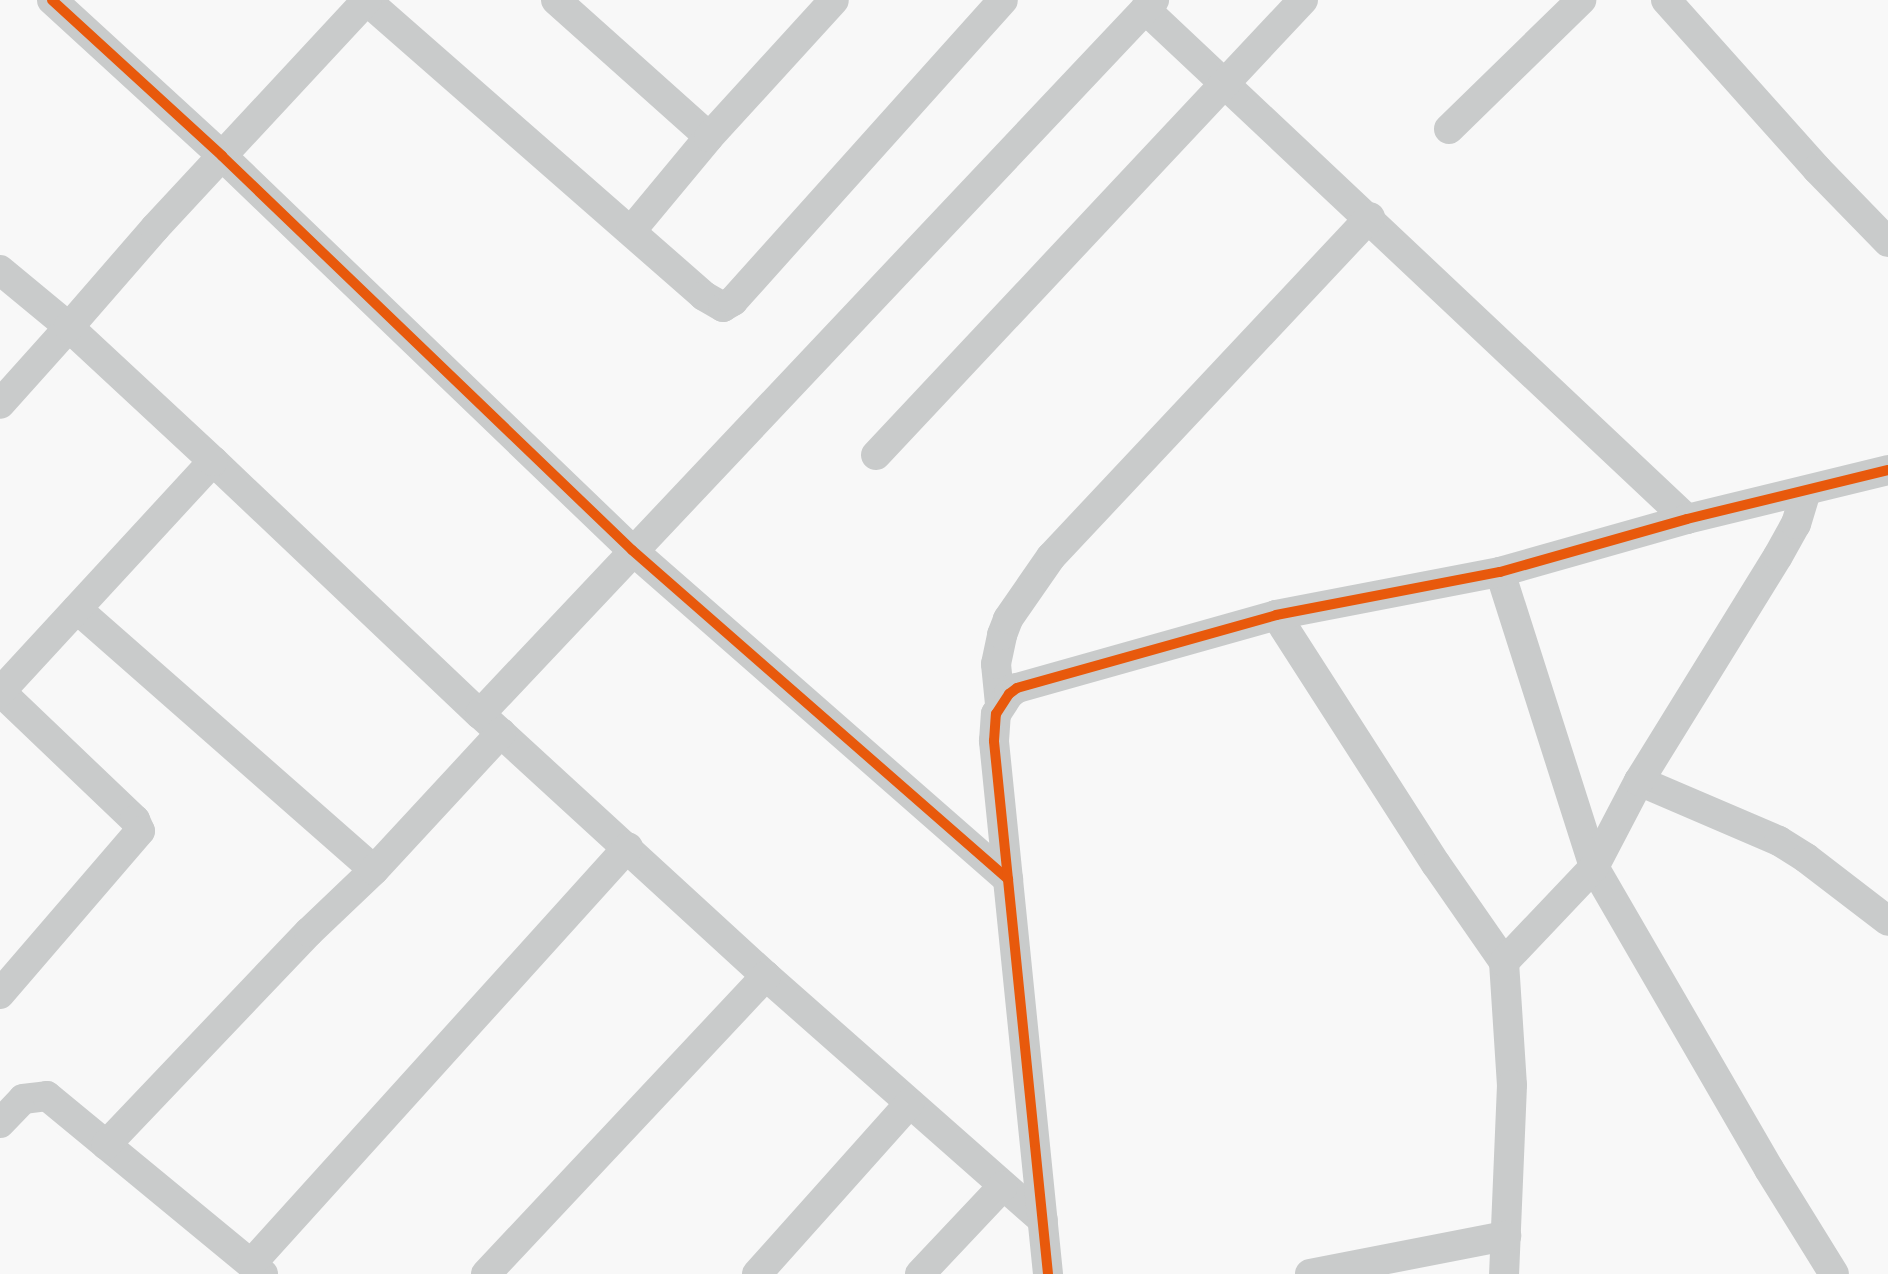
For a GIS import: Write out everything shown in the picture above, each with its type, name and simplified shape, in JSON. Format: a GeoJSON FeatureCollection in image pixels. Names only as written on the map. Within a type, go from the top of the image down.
{"type":"FeatureCollection","features":[{"type":"Feature","properties":{"kind":"street"},"geometry":{"type":"LineString","coordinates":[[52,0],[222,156],[632,550],[1009,879]]}},
{"type":"Feature","properties":{"kind":"street"},"geometry":{"type":"LineString","coordinates":[[0,404],[222,156],[367,0],[717,306],[729,305],[1003,0]]}},
{"type":"Feature","properties":{"kind":"street"},"geometry":{"type":"LineString","coordinates":[[556,0],[709,137]]}},
{"type":"Feature","properties":{"kind":"street"},"geometry":{"type":"LineString","coordinates":[[631,231],[709,137],[834,0]]}},
{"type":"Feature","properties":{"kind":"street"},"geometry":{"type":"LineString","coordinates":[[876,455],[1303,0]]}},
{"type":"Feature","properties":{"kind":"street"},"geometry":{"type":"LineString","coordinates":[[1449,129],[1581,0]]}},
{"type":"Feature","properties":{"kind":"street"},"geometry":{"type":"LineString","coordinates":[[1666,0],[1817,169],[1888,242]]}},
{"type":"Feature","properties":{"kind":"street"},"geometry":{"type":"LineString","coordinates":[[106,1145],[309,932],[374,870],[632,550],[1149,4],[1226,83],[1687,519]]}},
{"type":"Feature","properties":{"kind":"street"},"geometry":{"type":"LineString","coordinates":[[1048,1274],[994,741],[994,721],[1000,704],[996,664],[1002,635],[1008,619],[1051,558],[1370,217]]}},
{"type":"Feature","properties":{"kind":"street"},"geometry":{"type":"LineString","coordinates":[[0,270],[69,327],[491,723],[766,976],[1043,1220]]}},
{"type":"Feature","properties":{"kind":"street"},"geometry":{"type":"LineString","coordinates":[[0,994],[140,831],[135,820],[0,691],[213,461]]}},
{"type":"Feature","properties":{"kind":"street"},"geometry":{"type":"LineString","coordinates":[[1000,704],[1017,688],[1276,615],[1500,572],[1687,519],[1888,470]]}},
{"type":"Feature","properties":{"kind":"street"},"geometry":{"type":"LineString","coordinates":[[1504,962],[1594,867],[1639,781],[1778,556],[1796,524],[1806,491]]}},
{"type":"Feature","properties":{"kind":"street"},"geometry":{"type":"LineString","coordinates":[[1500,572],[1594,867],[1769,1169],[1834,1274]]}},
{"type":"Feature","properties":{"kind":"street"},"geometry":{"type":"LineString","coordinates":[[77,609],[374,870]]}},
{"type":"Feature","properties":{"kind":"street"},"geometry":{"type":"LineString","coordinates":[[1276,615],[1436,864],[1504,962],[1512,1085],[1504,1274]]}},
{"type":"Feature","properties":{"kind":"street"},"geometry":{"type":"LineString","coordinates":[[1639,781],[1779,841],[1807,858],[1888,921]]}},
{"type":"Feature","properties":{"kind":"street"},"geometry":{"type":"LineString","coordinates":[[0,1124],[23,1099],[47,1096],[257,1269],[628,847]]}},
{"type":"Feature","properties":{"kind":"street"},"geometry":{"type":"LineString","coordinates":[[486,1274],[766,976]]}},
{"type":"Feature","properties":{"kind":"street"},"geometry":{"type":"LineString","coordinates":[[757,1274],[910,1103]]}},
{"type":"Feature","properties":{"kind":"street"},"geometry":{"type":"LineString","coordinates":[[920,1274],[1003,1186]]}},
{"type":"Feature","properties":{"kind":"street"},"geometry":{"type":"LineString","coordinates":[[1310,1274],[1506,1236]]}},
{"type":"Feature","properties":{"kind":"cycle path"},"geometry":{"type":"LineString","coordinates":[[52,0],[222,156],[632,550],[1008,879]]}},
{"type":"Feature","properties":{"kind":"cycle path"},"geometry":{"type":"LineString","coordinates":[[1048,1274],[994,741],[996,714],[1009,694],[1017,688],[1276,615],[1500,572],[1687,519],[1888,470]]}}]}
